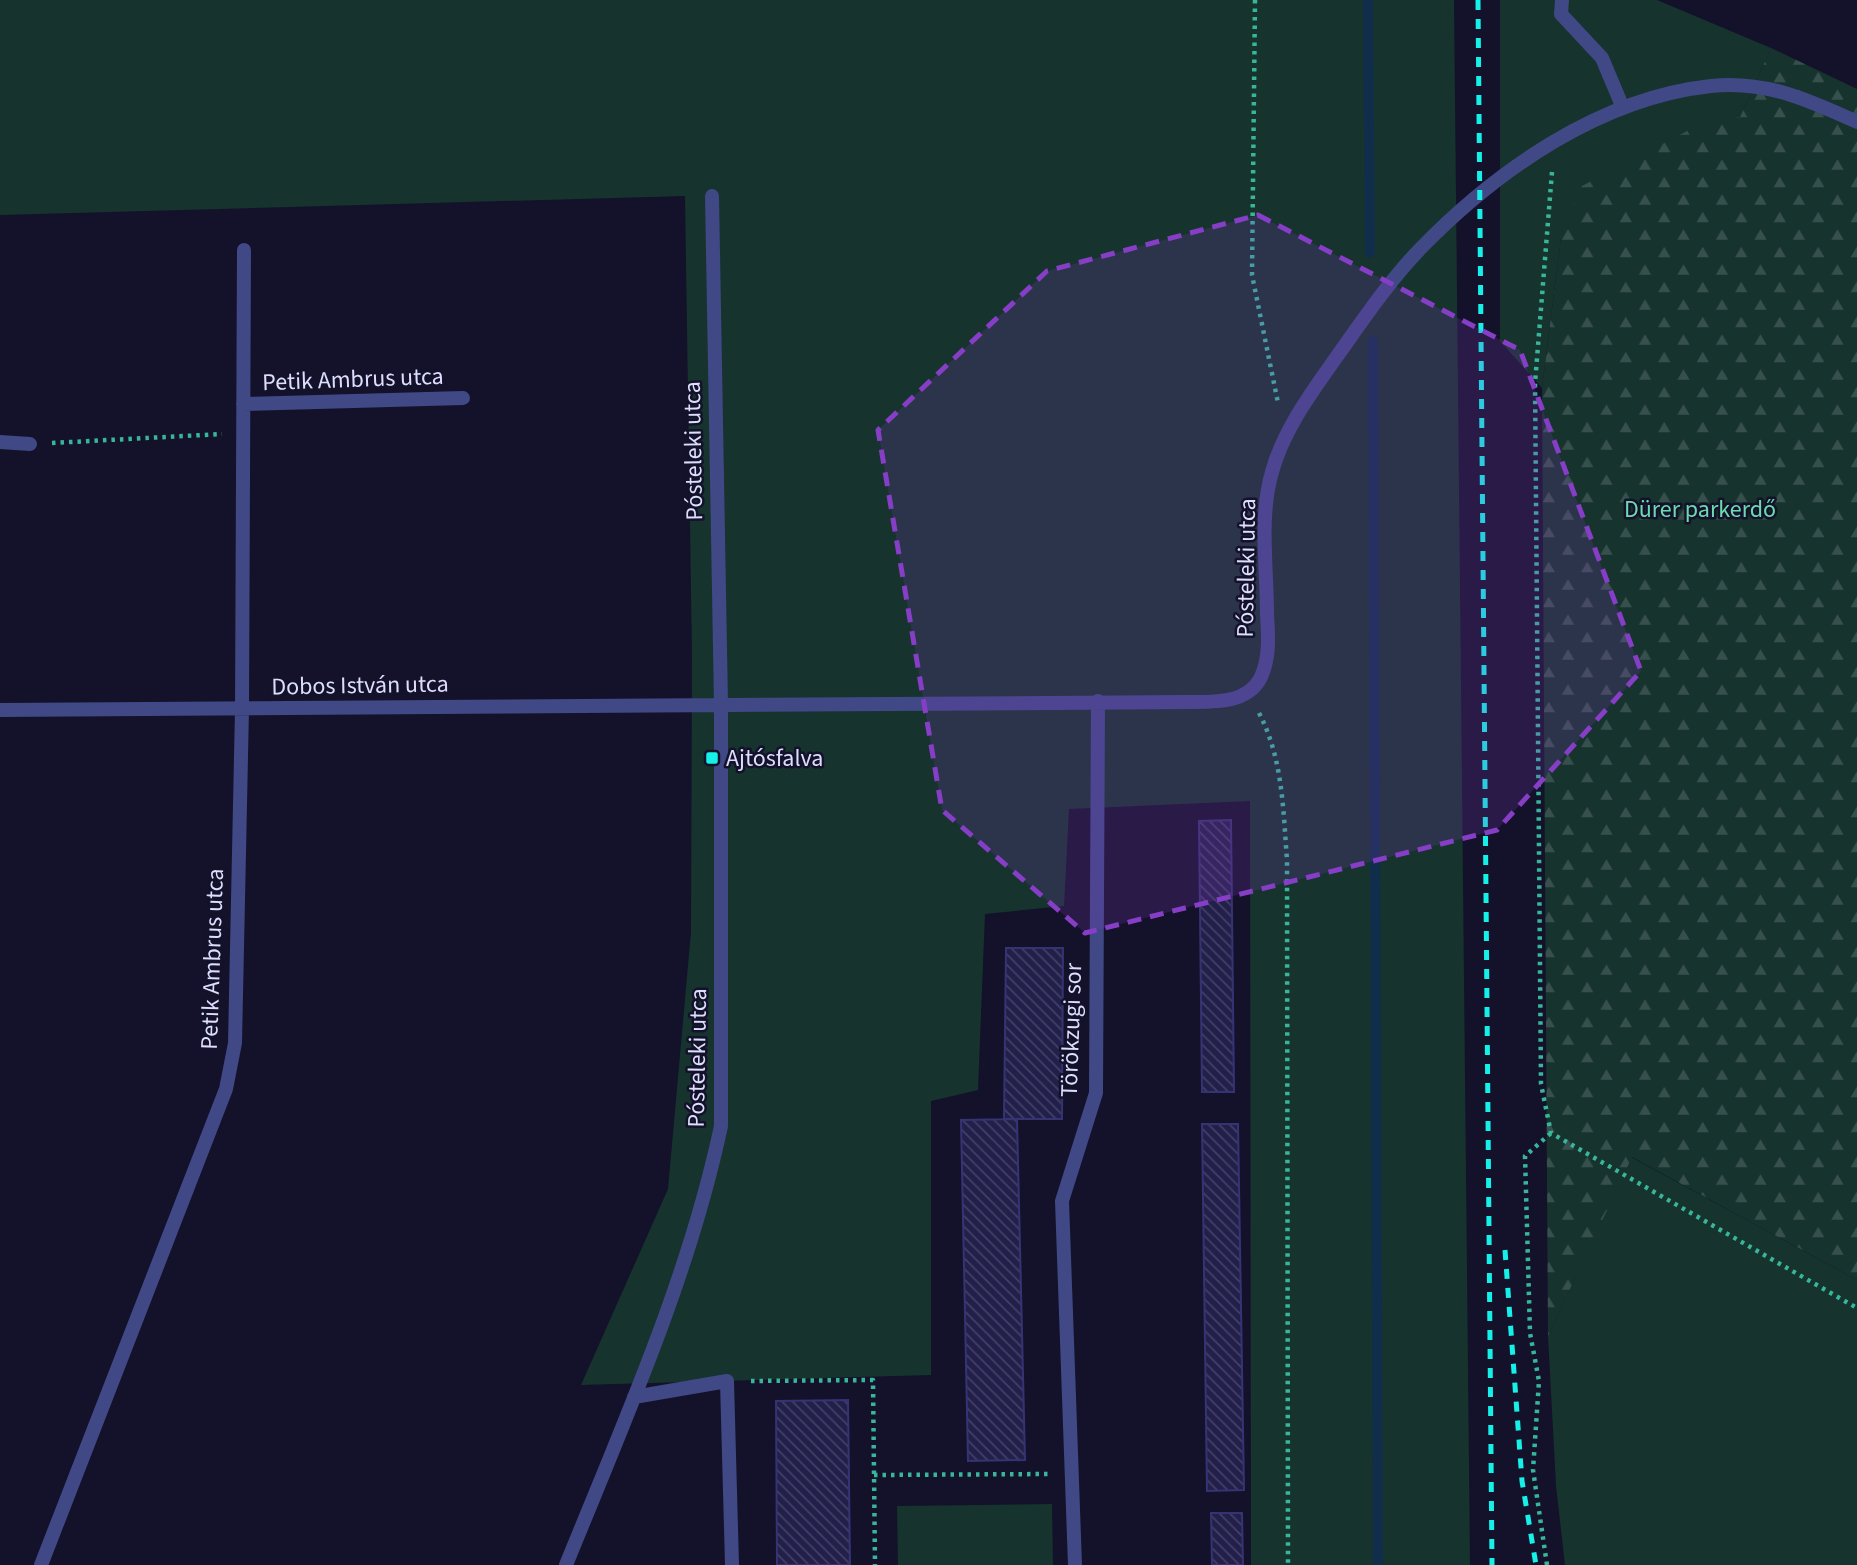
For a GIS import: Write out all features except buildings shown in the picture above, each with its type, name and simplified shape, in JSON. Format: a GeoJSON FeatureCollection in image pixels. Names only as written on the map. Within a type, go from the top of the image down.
{"type":"FeatureCollection","features":[{"type":"Feature","properties":{"kind":"street"},"geometry":{"type":"LineString","coordinates":[[1562,0],[1561,14],[1602,58],[1623,108]]}},
{"type":"Feature","properties":{"kind":"street","name":"Pósteleki utca"},"geometry":{"type":"LineString","coordinates":[[1249,693],[1259,681],[1267,657],[1266,521],[1272,472],[1284,437],[1372,306],[1420,248],[1479,195],[1553,142],[1651,97],[1680,91],[1741,85],[1792,93],[1857,122]]}},
{"type":"Feature","properties":{"kind":"street","name":"Pósteleki utca"},"geometry":{"type":"LineString","coordinates":[[566,1565],[634,1398],[707,1192],[721,1126],[720,705],[712,196]]}},
{"type":"Feature","properties":{"kind":"street","name":"Petik Ambrus utca"},"geometry":{"type":"LineString","coordinates":[[41,1565],[226,1089],[235,1043],[242,709],[244,250]]}},
{"type":"Feature","properties":{"kind":"street","name":"Petik Ambrus utca"},"geometry":{"type":"LineString","coordinates":[[243,404],[463,398]]}},
{"type":"Feature","properties":{"kind":"street"},"geometry":{"type":"LineString","coordinates":[[0,442],[30,444]]}},
{"type":"Feature","properties":{"kind":"street"},"geometry":{"type":"LineString","coordinates":[[720,705],[1219,702],[1249,693]]}},
{"type":"Feature","properties":{"kind":"street","name":"Törökzugi sor"},"geometry":{"type":"LineString","coordinates":[[1075,1565],[1062,1201],[1096,1093],[1098,701]]}},
{"type":"Feature","properties":{"kind":"street","name":"Dobos István utca"},"geometry":{"type":"LineString","coordinates":[[0,710],[720,705]]}},
{"type":"Feature","properties":{"kind":"street"},"geometry":{"type":"LineString","coordinates":[[634,1398],[727,1381],[733,1565]]}},
{"type":"Feature","properties":{"kind":"path"},"geometry":{"type":"LineString","coordinates":[[1255,0],[1252,275],[1284,437]]}},
{"type":"Feature","properties":{"kind":"path"},"geometry":{"type":"LineString","coordinates":[[1553,142],[1535,383],[1541,1084],[1551,1133],[1857,1308]]}},
{"type":"Feature","properties":{"kind":"path"},"geometry":{"type":"LineString","coordinates":[[30,444],[245,433]]}},
{"type":"Feature","properties":{"kind":"path"},"geometry":{"type":"LineString","coordinates":[[1249,693],[1271,736],[1281,779],[1287,860],[1288,1565]]}},
{"type":"Feature","properties":{"kind":"path"},"geometry":{"type":"LineString","coordinates":[[1547,1565],[1533,1470],[1539,1381],[1530,1332],[1525,1156],[1551,1133]]}},
{"type":"Feature","properties":{"kind":"path"},"geometry":{"type":"LineString","coordinates":[[727,1381],[873,1380],[875,1565]]}},
{"type":"Feature","properties":{"kind":"path"},"geometry":{"type":"LineString","coordinates":[[874,1475],[1071,1474]]}},
{"type":"Feature","properties":{"kind":"highlighted area"},"geometry":{"type":"Polygon","coordinates":[[[1258,215],[1520,350],[1641,671],[1497,830],[1085,933],[942,810],[878,430],[1047,271],[1258,215]]]}},
{"type":"Feature","properties":{"kind":"green space"},"geometry":{"type":"Polygon","coordinates":[[[0,0],[1454,0],[1470,1565],[1251,1565],[1250,801],[1069,809],[1064,906],[985,914],[978,1090],[931,1101],[931,1375],[581,1385],[668,1189],[691,932],[692,656],[685,196],[0,215],[0,0]]]}},
{"type":"Feature","properties":{"kind":"green space"},"geometry":{"type":"Polygon","coordinates":[[[1500,0],[1657,0],[1771,48],[1740,117],[1714,117],[1561,238],[1542,388],[1500,341],[1500,0]]]}},
{"type":"Feature","properties":{"kind":"green space","name":"Dürer parkerdő"},"geometry":{"type":"Polygon","coordinates":[[[1771,48],[1857,89],[1857,1280],[1632,1157],[1548,1336],[1542,388],[1561,238],[1580,187],[1714,117],[1740,117],[1771,48]]]}},
{"type":"Feature","properties":{"kind":"green space"},"geometry":{"type":"Polygon","coordinates":[[[1631,1157],[1857,1280],[1857,1565],[1565,1565],[1556,1486],[1548,1336],[1631,1157]]]}},
{"type":"Feature","properties":{"kind":"green space"},"geometry":{"type":"Polygon","coordinates":[[[1052,1504],[1053,1565],[898,1565],[897,1506],[1052,1504]]]}},
{"type":"Feature","properties":{"kind":"waterway"},"geometry":{"type":"LineString","coordinates":[[1368,0],[1370,253]]}},
{"type":"Feature","properties":{"kind":"waterway"},"geometry":{"type":"LineString","coordinates":[[1373,341],[1378,1565]]}},
{"type":"Feature","properties":{"kind":"railway"},"geometry":{"type":"LineString","coordinates":[[1478,0],[1492,1565]]}},
{"type":"Feature","properties":{"kind":"railway"},"geometry":{"type":"LineString","coordinates":[[1505,1250],[1522,1481],[1536,1565]]}},
{"type":"Feature","properties":{"kind":"place","name":"Ajtósfalva"},"geometry":{"type":"Point","coordinates":[712,758]}}]}
